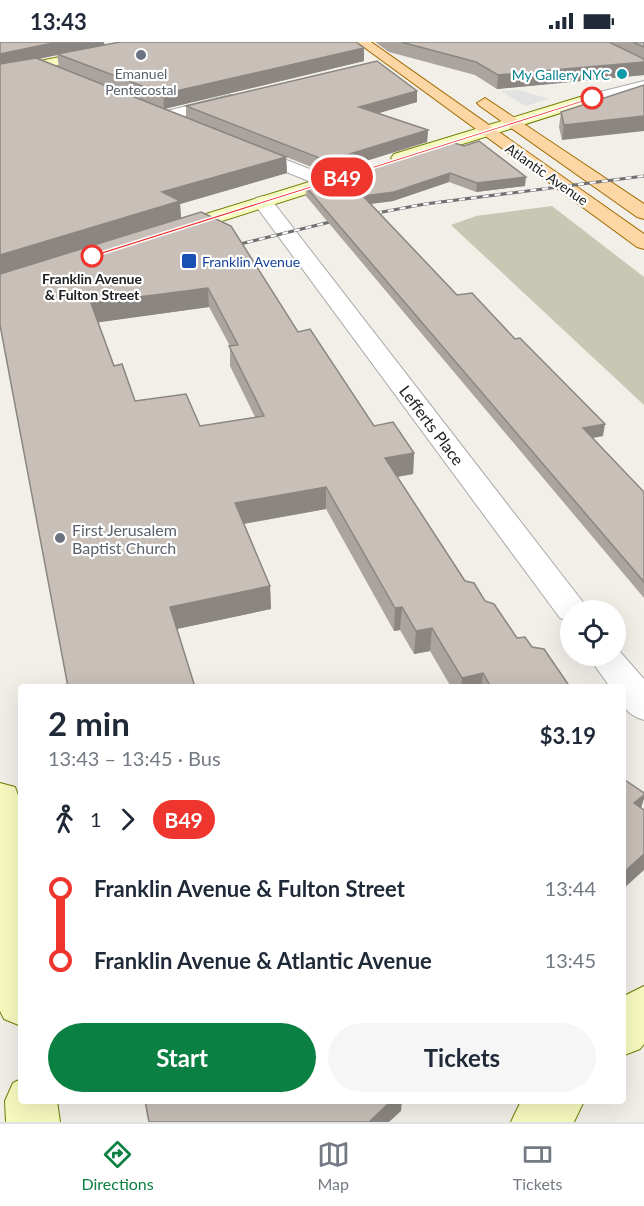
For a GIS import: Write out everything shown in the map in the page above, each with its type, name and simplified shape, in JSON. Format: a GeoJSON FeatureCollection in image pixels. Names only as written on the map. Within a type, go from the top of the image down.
{"type":"FeatureCollection","features":[{"type":"Feature","properties":{"kind":"main road","name":"Atlantic Avenue"},"geometry":{"type":"LineString","coordinates":[[363,42],[644,243]]}},
{"type":"Feature","properties":{"kind":"main road","name":"Atlantic Avenue"},"geometry":{"type":"LineString","coordinates":[[471,93],[644,213]]}},
{"type":"Feature","properties":{"kind":"street"},"geometry":{"type":"LineString","coordinates":[[0,73],[37,66],[114,45],[154,42]]}},
{"type":"Feature","properties":{"kind":"street"},"geometry":{"type":"LineString","coordinates":[[371,65],[390,61]]}},
{"type":"Feature","properties":{"kind":"street"},"geometry":{"type":"LineString","coordinates":[[37,66],[69,79]]}},
{"type":"Feature","properties":{"kind":"street"},"geometry":{"type":"LineString","coordinates":[[382,164],[513,122],[644,85]]}},
{"type":"Feature","properties":{"kind":"street"},"geometry":{"type":"LineString","coordinates":[[186,125],[159,114],[248,95]]}},
{"type":"Feature","properties":{"kind":"street"},"geometry":{"type":"LineString","coordinates":[[228,142],[327,182]]}},
{"type":"Feature","properties":{"kind":"street"},"geometry":{"type":"LineString","coordinates":[[156,236],[363,170]]}},
{"type":"Feature","properties":{"kind":"street","name":"Lefferts Place"},"geometry":{"type":"LineString","coordinates":[[263,202],[564,600]]}},
{"type":"Feature","properties":{"kind":"street"},"geometry":{"type":"LineString","coordinates":[[614,666],[644,706]]}},
{"type":"Feature","properties":{"kind":"street"},"geometry":{"type":"LineString","coordinates":[[0,799],[18,974]]}},
{"type":"Feature","properties":{"kind":"street"},"geometry":{"type":"LineString","coordinates":[[626,1028],[644,1009]]}},
{"type":"Feature","properties":{"kind":"street"},"geometry":{"type":"LineString","coordinates":[[31,1104],[33,1122]]}},
{"type":"Feature","properties":{"kind":"street"},"geometry":{"type":"LineString","coordinates":[[538,1122],[555,1104]]}},
{"type":"Feature","properties":{"kind":"shaded area"},"geometry":{"type":"Polygon","coordinates":[[[519,90],[549,99],[525,106],[501,91],[519,90]]]}},
{"type":"Feature","properties":{"kind":"shaded area"},"geometry":{"type":"Polygon","coordinates":[[[552,206],[644,277],[644,405],[451,225],[476,216],[552,206]]]}},
{"type":"Feature","properties":{"kind":"building"},"geometry":{"type":"Polygon","coordinates":[[[0,42],[58,42],[0,54],[0,42]]]}},
{"type":"Feature","properties":{"kind":"building"},"geometry":{"type":"Polygon","coordinates":[[[120,42],[356,42],[364,48],[163,94],[57,54],[120,42]]]}},
{"type":"Feature","properties":{"kind":"building"},"geometry":{"type":"Polygon","coordinates":[[[401,42],[609,42],[644,59],[644,62],[498,75],[476,62],[401,42]]]}},
{"type":"Feature","properties":{"kind":"building"},"geometry":{"type":"Polygon","coordinates":[[[633,42],[644,42],[644,47],[633,42]]]}},
{"type":"Feature","properties":{"kind":"building"},"geometry":{"type":"Polygon","coordinates":[[[36,58],[286,157],[162,192],[180,201],[0,255],[0,64],[36,58]]]}},
{"type":"Feature","properties":{"kind":"building"},"geometry":{"type":"Polygon","coordinates":[[[377,61],[417,91],[359,107],[428,130],[327,161],[186,106],[377,61]]]}},
{"type":"Feature","properties":{"kind":"building"},"geometry":{"type":"Polygon","coordinates":[[[644,85],[644,116],[564,125],[561,112],[644,85]]]}},
{"type":"Feature","properties":{"kind":"building"},"geometry":{"type":"Polygon","coordinates":[[[479,141],[526,177],[477,183],[450,173],[394,192],[363,196],[457,295],[472,293],[515,339],[520,338],[605,424],[583,428],[644,492],[644,582],[306,187],[451,142],[464,146],[479,141]]]}},
{"type":"Feature","properties":{"kind":"building"},"geometry":{"type":"Polygon","coordinates":[[[201,212],[231,226],[298,332],[310,329],[374,426],[393,422],[414,453],[385,458],[465,581],[474,583],[485,601],[494,604],[517,638],[525,637],[532,647],[544,649],[568,684],[489,684],[483,673],[462,678],[432,628],[416,631],[402,607],[395,608],[326,487],[235,503],[270,586],[170,607],[194,684],[67,684],[0,325],[0,274],[201,212]],[[208,288],[91,303],[114,366],[122,364],[135,401],[186,394],[200,426],[264,416],[229,346],[238,345],[208,288]]]}},
{"type":"Feature","properties":{"kind":"building"},"geometry":{"type":"Polygon","coordinates":[[[626,781],[644,793],[634,803],[644,810],[644,854],[626,870],[626,781]]]}},
{"type":"Feature","properties":{"kind":"building"},"geometry":{"type":"Polygon","coordinates":[[[146,1104],[388,1104],[369,1122],[149,1122],[146,1104]]]}},
{"type":"Feature","properties":{"kind":"railway"},"geometry":{"type":"LineString","coordinates":[[224,248],[334,221],[425,204],[644,176]]}},
{"type":"Feature","properties":{"kind":"bus line","name":"B49"},"geometry":{"type":"LineString","coordinates":[[92,256],[592,98]]}},
{"type":"Feature","properties":{"kind":"place","name":"Emanuel Pentecostal"},"geometry":{"type":"Point","coordinates":[141,55]}},
{"type":"Feature","properties":{"kind":"place","name":"My Gallery NYC"},"geometry":{"type":"Point","coordinates":[622,74]}},
{"type":"Feature","properties":{"kind":"place","name":"Franklin Avenue & Fulton Street"},"geometry":{"type":"Point","coordinates":[92,256]}},
{"type":"Feature","properties":{"kind":"place","name":"Franklin Avenue"},"geometry":{"type":"Point","coordinates":[189,261]}},
{"type":"Feature","properties":{"kind":"place","name":"First Jerusalem Baptist Church"},"geometry":{"type":"Point","coordinates":[60,538]}}]}
